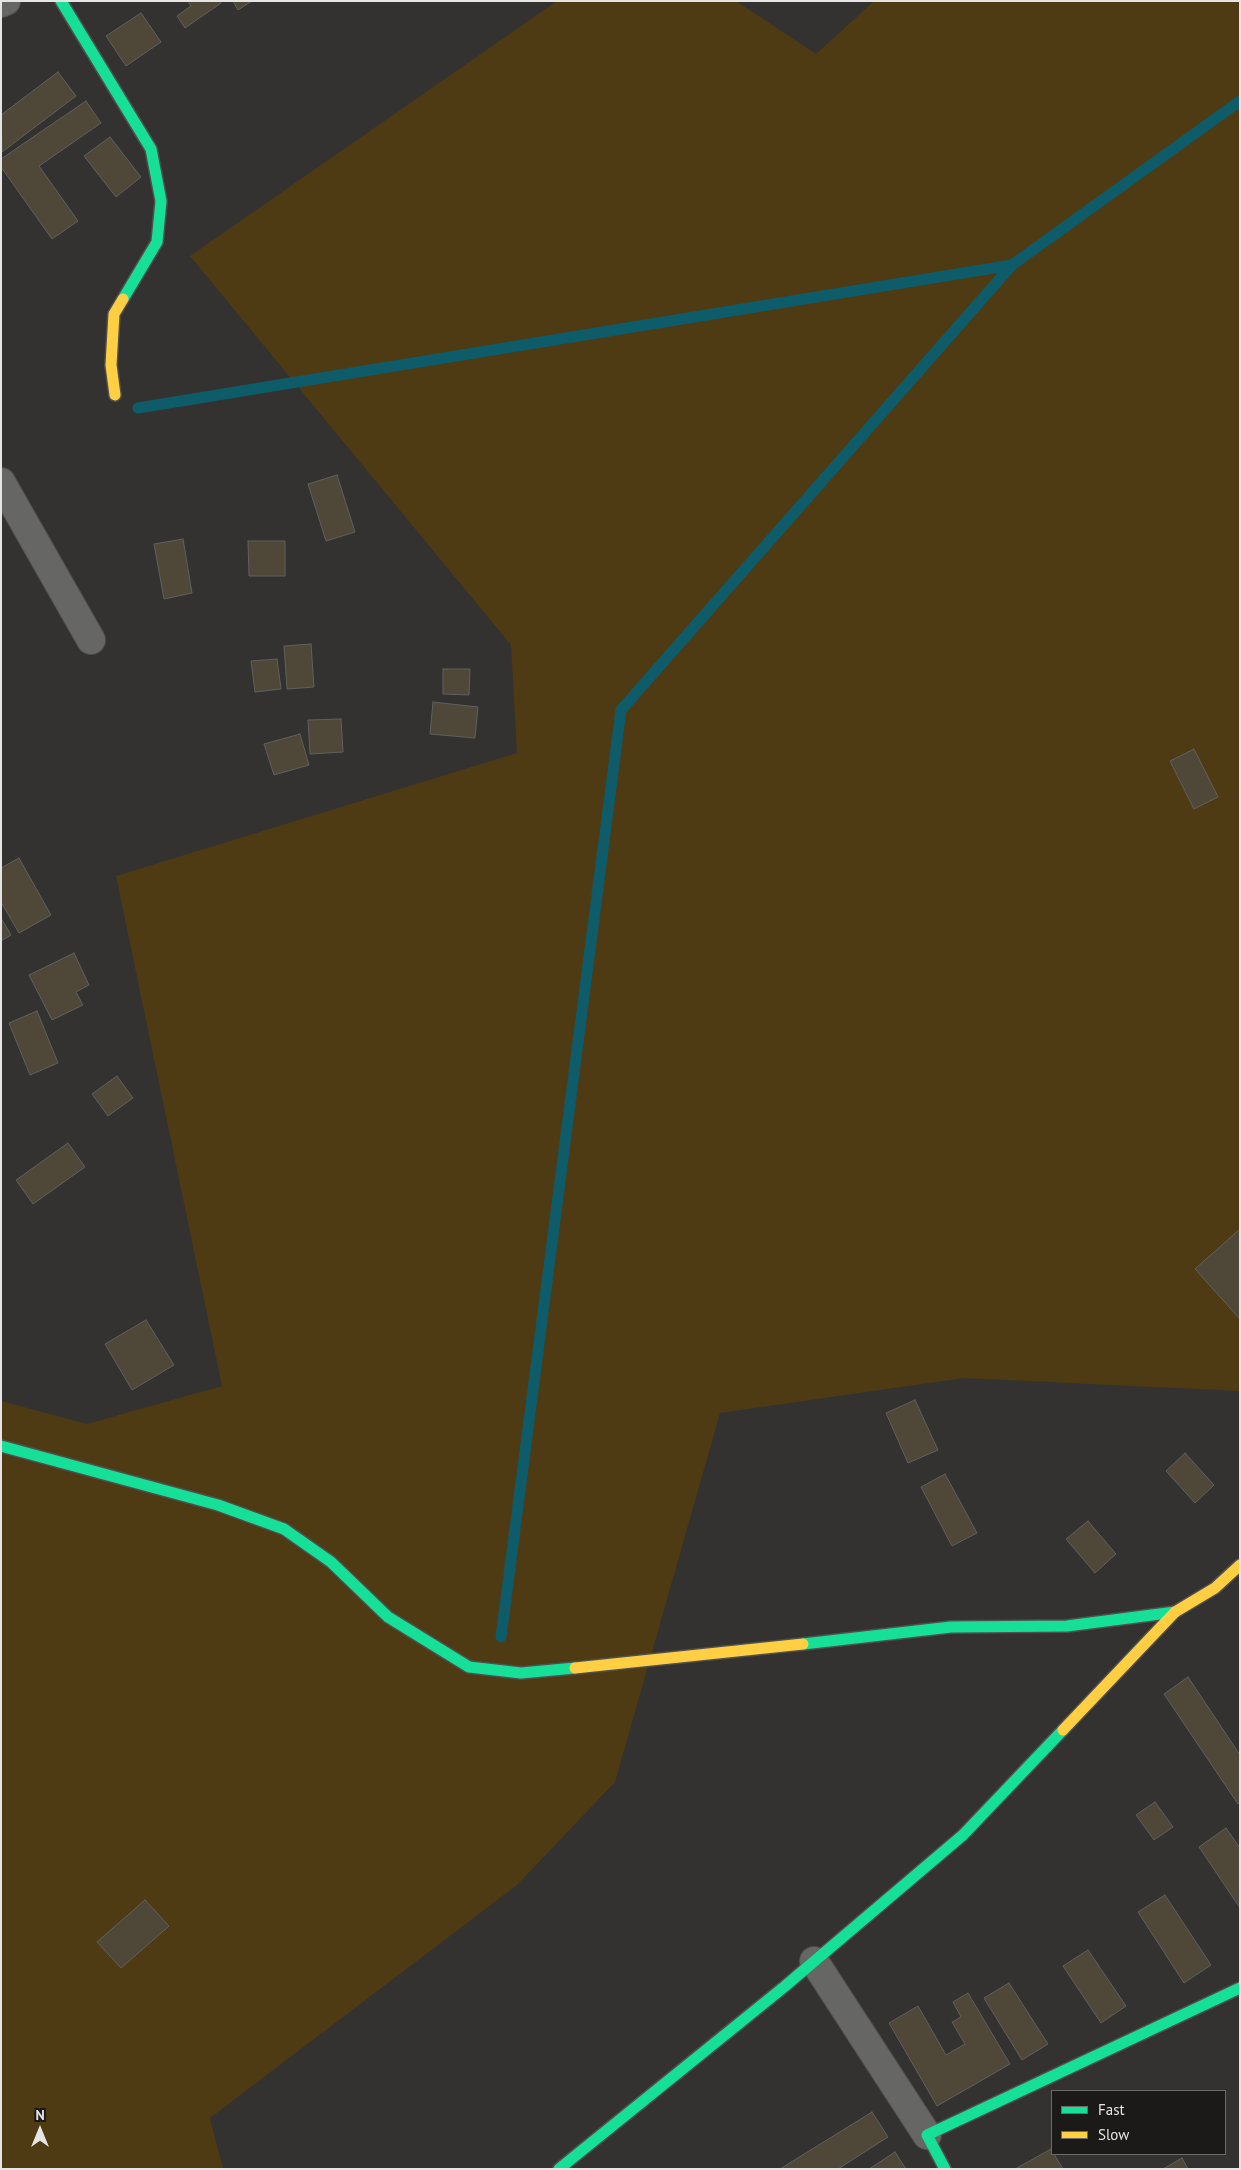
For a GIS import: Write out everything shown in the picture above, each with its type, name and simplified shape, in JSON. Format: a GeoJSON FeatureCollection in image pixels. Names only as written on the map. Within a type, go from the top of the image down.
{"type":"FeatureCollection","features":[{"type":"Feature","properties":{"kind":"street"},"geometry":{"type":"LineString","coordinates":[[1,3],[6,1]]}},
{"type":"Feature","properties":{"kind":"street"},"geometry":{"type":"LineString","coordinates":[[61,1],[151,149],[161,200],[157,242],[114,314],[111,365],[115,395]]}},
{"type":"Feature","properties":{"kind":"street"},"geometry":{"type":"LineString","coordinates":[[1,482],[91,640]]}},
{"type":"Feature","properties":{"kind":"street"},"geometry":{"type":"LineString","coordinates":[[1,1446],[218,1504],[284,1530],[331,1562],[388,1617],[469,1667],[521,1673],[950,1628],[1068,1626],[1175,1612]]}},
{"type":"Feature","properties":{"kind":"street"},"geometry":{"type":"LineString","coordinates":[[559,2169],[814,1961],[963,1835],[1175,1612],[1215,1588],[1240,1565]]}},
{"type":"Feature","properties":{"kind":"street"},"geometry":{"type":"LineString","coordinates":[[814,1961],[927,2135],[945,2169]]}},
{"type":"Feature","properties":{"kind":"street"},"geometry":{"type":"LineString","coordinates":[[927,2135],[1240,1988]]}},
{"type":"Feature","properties":{"kind":"shaded area"},"geometry":{"type":"Polygon","coordinates":[[[557,1],[736,1],[816,54],[874,1],[1240,1],[1240,1391],[964,1378],[720,1413],[615,1782],[517,1885],[210,2118],[223,2169],[1,2169],[1,1401],[87,1424],[222,1386],[116,876],[517,753],[511,645],[190,256],[557,1]]]}},
{"type":"Feature","properties":{"kind":"building"},"geometry":{"type":"Polygon","coordinates":[[[188,1],[220,1],[221,3],[185,28],[177,16],[191,6],[188,1]]]}},
{"type":"Feature","properties":{"kind":"building"},"geometry":{"type":"Polygon","coordinates":[[[233,1],[252,1],[238,10],[233,1]]]}},
{"type":"Feature","properties":{"kind":"building"},"geometry":{"type":"Polygon","coordinates":[[[141,13],[161,42],[126,66],[106,36],[141,13]]]}},
{"type":"Feature","properties":{"kind":"building"},"geometry":{"type":"Polygon","coordinates":[[[58,72],[76,96],[2,152],[1,115],[58,72]]]}},
{"type":"Feature","properties":{"kind":"building"},"geometry":{"type":"Polygon","coordinates":[[[86,101],[101,123],[39,166],[78,221],[52,239],[1,167],[1,159],[86,101]]]}},
{"type":"Feature","properties":{"kind":"building"},"geometry":{"type":"Polygon","coordinates":[[[110,137],[141,177],[116,197],[84,156],[110,137]]]}},
{"type":"Feature","properties":{"kind":"building"},"geometry":{"type":"Polygon","coordinates":[[[337,475],[355,532],[326,541],[308,484],[337,475]]]}},
{"type":"Feature","properties":{"kind":"building"},"geometry":{"type":"Polygon","coordinates":[[[183,539],[192,593],[164,599],[154,544],[183,539]]]}},
{"type":"Feature","properties":{"kind":"building"},"geometry":{"type":"Polygon","coordinates":[[[248,541],[285,541],[285,576],[249,576],[248,541]]]}},
{"type":"Feature","properties":{"kind":"building"},"geometry":{"type":"Polygon","coordinates":[[[311,644],[314,687],[287,689],[284,646],[311,644]]]}},
{"type":"Feature","properties":{"kind":"building"},"geometry":{"type":"Polygon","coordinates":[[[277,659],[281,689],[255,692],[251,661],[277,659]]]}},
{"type":"Feature","properties":{"kind":"building"},"geometry":{"type":"Polygon","coordinates":[[[443,669],[470,669],[469,695],[443,694],[443,669]]]}},
{"type":"Feature","properties":{"kind":"building"},"geometry":{"type":"Polygon","coordinates":[[[433,702],[478,707],[475,738],[430,734],[433,702]]]}},
{"type":"Feature","properties":{"kind":"building"},"geometry":{"type":"Polygon","coordinates":[[[341,719],[343,752],[310,754],[308,720],[341,719]]]}},
{"type":"Feature","properties":{"kind":"building"},"geometry":{"type":"Polygon","coordinates":[[[300,734],[309,765],[274,775],[264,744],[300,734]]]}},
{"type":"Feature","properties":{"kind":"building"},"geometry":{"type":"Polygon","coordinates":[[[1194,749],[1218,797],[1194,809],[1170,761],[1194,749]]]}},
{"type":"Feature","properties":{"kind":"building"},"geometry":{"type":"Polygon","coordinates":[[[19,858],[51,915],[19,933],[1,902],[1,868],[19,858]]]}},
{"type":"Feature","properties":{"kind":"building"},"geometry":{"type":"Polygon","coordinates":[[[1,918],[11,935],[1,941],[1,918]]]}},
{"type":"Feature","properties":{"kind":"building"},"geometry":{"type":"Polygon","coordinates":[[[74,953],[89,985],[76,992],[83,1005],[52,1020],[29,975],[74,953]]]}},
{"type":"Feature","properties":{"kind":"building"},"geometry":{"type":"Polygon","coordinates":[[[37,1011],[58,1063],[30,1075],[9,1023],[37,1011]]]}},
{"type":"Feature","properties":{"kind":"building"},"geometry":{"type":"Polygon","coordinates":[[[117,1076],[133,1098],[108,1116],[92,1094],[117,1076]]]}},
{"type":"Feature","properties":{"kind":"building"},"geometry":{"type":"Polygon","coordinates":[[[68,1143],[85,1167],[33,1204],[16,1180],[68,1143]]]}},
{"type":"Feature","properties":{"kind":"building"},"geometry":{"type":"Polygon","coordinates":[[[1240,1229],[1240,1319],[1195,1269],[1240,1229]]]}},
{"type":"Feature","properties":{"kind":"building"},"geometry":{"type":"Polygon","coordinates":[[[146,1320],[174,1365],[132,1390],[105,1344],[146,1320]]]}},
{"type":"Feature","properties":{"kind":"building"},"geometry":{"type":"Polygon","coordinates":[[[915,1400],[938,1450],[908,1463],[886,1413],[915,1400]]]}},
{"type":"Feature","properties":{"kind":"building"},"geometry":{"type":"Polygon","coordinates":[[[1185,1453],[1214,1485],[1195,1503],[1166,1471],[1185,1453]]]}},
{"type":"Feature","properties":{"kind":"building"},"geometry":{"type":"Polygon","coordinates":[[[945,1474],[977,1533],[952,1546],[921,1487],[945,1474]]]}},
{"type":"Feature","properties":{"kind":"building"},"geometry":{"type":"Polygon","coordinates":[[[1088,1521],[1116,1554],[1095,1573],[1066,1539],[1088,1521]]]}},
{"type":"Feature","properties":{"kind":"building"},"geometry":{"type":"Polygon","coordinates":[[[1188,1677],[1240,1755],[1240,1802],[1238,1804],[1164,1694],[1188,1677]]]}},
{"type":"Feature","properties":{"kind":"building"},"geometry":{"type":"Polygon","coordinates":[[[1155,1802],[1173,1827],[1154,1840],[1136,1815],[1155,1802]]]}},
{"type":"Feature","properties":{"kind":"building"},"geometry":{"type":"Polygon","coordinates":[[[1226,1828],[1240,1848],[1240,1908],[1199,1847],[1226,1828]]]}},
{"type":"Feature","properties":{"kind":"building"},"geometry":{"type":"Polygon","coordinates":[[[1165,1895],[1211,1965],[1184,1983],[1138,1912],[1165,1895]]]}},
{"type":"Feature","properties":{"kind":"building"},"geometry":{"type":"Polygon","coordinates":[[[145,1900],[169,1926],[121,1968],[97,1942],[145,1900]]]}},
{"type":"Feature","properties":{"kind":"building"},"geometry":{"type":"Polygon","coordinates":[[[1088,1950],[1126,2006],[1101,2023],[1063,1966],[1088,1950]]]}},
{"type":"Feature","properties":{"kind":"building"},"geometry":{"type":"Polygon","coordinates":[[[1009,1983],[1048,2044],[1022,2060],[984,1998],[1009,1983]]]}},
{"type":"Feature","properties":{"kind":"building"},"geometry":{"type":"Polygon","coordinates":[[[968,1993],[1010,2064],[937,2106],[889,2023],[918,2006],[946,2055],[965,2044],[952,2022],[961,2017],[953,2002],[968,1993]]]}},
{"type":"Feature","properties":{"kind":"building"},"geometry":{"type":"Polygon","coordinates":[[[872,2112],[888,2137],[838,2169],[780,2169],[872,2112]]]}},
{"type":"Feature","properties":{"kind":"building"},"geometry":{"type":"Polygon","coordinates":[[[1051,2149],[1051,2155],[1055,2155],[1063,2169],[1015,2169],[1051,2149]]]}},
{"type":"Feature","properties":{"kind":"building"},"geometry":{"type":"Polygon","coordinates":[[[895,2152],[906,2169],[869,2169],[895,2152]]]}},
{"type":"Feature","properties":{"kind":"building"},"geometry":{"type":"Polygon","coordinates":[[[1182,2158],[1188,2169],[1163,2169],[1182,2158]]]}},
{"type":"Feature","properties":{"kind":"waterway"},"geometry":{"type":"LineString","coordinates":[[501,1637],[621,710],[1012,265],[1240,101]]}},
{"type":"Feature","properties":{"kind":"waterway"},"geometry":{"type":"LineString","coordinates":[[138,408],[1012,265]]}},
{"type":"Feature","properties":{"kind":"traffic: fast"},"geometry":{"type":"LineString","coordinates":[[61,1],[151,149],[161,201],[157,242],[123,299]]}},
{"type":"Feature","properties":{"kind":"traffic: fast"},"geometry":{"type":"LineString","coordinates":[[1,1446],[218,1505],[284,1529],[331,1562],[388,1617],[469,1667],[521,1673],[575,1668]]}},
{"type":"Feature","properties":{"kind":"traffic: fast"},"geometry":{"type":"LineString","coordinates":[[803,1644],[951,1627],[1067,1626],[1175,1612]]}},
{"type":"Feature","properties":{"kind":"traffic: fast"},"geometry":{"type":"LineString","coordinates":[[559,2169],[784,1987],[963,1835],[1063,1730]]}},
{"type":"Feature","properties":{"kind":"traffic: fast"},"geometry":{"type":"LineString","coordinates":[[945,2169],[927,2135],[1240,1988]]}},
{"type":"Feature","properties":{"kind":"traffic: slow"},"geometry":{"type":"LineString","coordinates":[[115,395],[111,365],[114,314],[123,299]]}},
{"type":"Feature","properties":{"kind":"traffic: slow"},"geometry":{"type":"LineString","coordinates":[[1063,1730],[1175,1612],[1215,1588],[1240,1565]]}},
{"type":"Feature","properties":{"kind":"traffic: slow"},"geometry":{"type":"LineString","coordinates":[[575,1668],[803,1644]]}}]}
